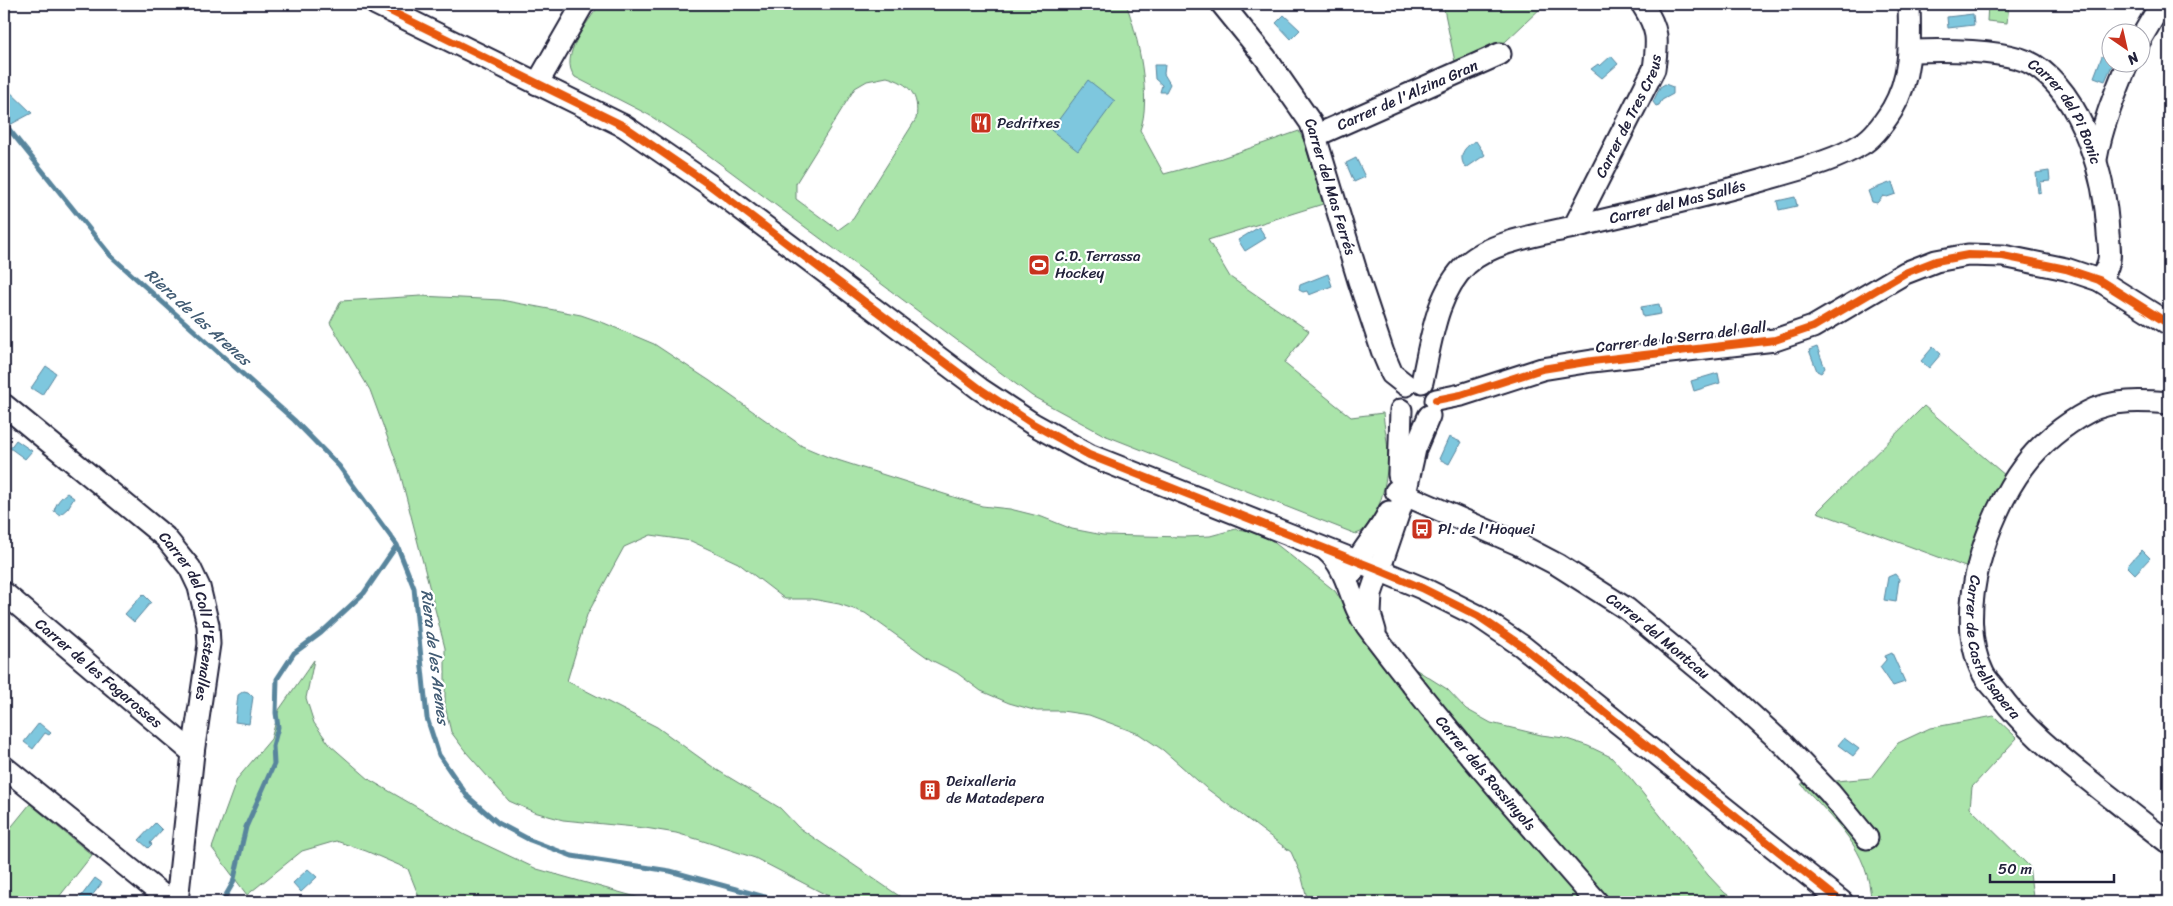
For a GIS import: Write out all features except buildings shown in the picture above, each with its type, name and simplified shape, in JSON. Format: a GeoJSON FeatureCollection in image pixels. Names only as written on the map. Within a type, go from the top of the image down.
{"type":"FeatureCollection","features":[{"type":"Feature","properties":{"kind":"street"},"geometry":{"type":"LineString","coordinates":[[376,4],[624,126],[707,183],[980,389],[1033,424],[1089,455],[1379,570],[1478,616],[1522,646],[1842,902]]}},
{"type":"Feature","properties":{"kind":"street"},"geometry":{"type":"LineString","coordinates":[[537,84],[583,4]]}},
{"type":"Feature","properties":{"kind":"street","name":"Carrer del Mas Ferrés"},"geometry":{"type":"LineString","coordinates":[[1222,4],[1266,58],[1304,110],[1315,136],[1359,282],[1383,353],[1392,374],[1414,384]]}},
{"type":"Feature","properties":{"kind":"street","name":"Carrer de Tres Creus"},"geometry":{"type":"LineString","coordinates":[[1574,227],[1654,70],[1658,43],[1654,23],[1642,4]]}},
{"type":"Feature","properties":{"kind":"street","name":"Carrer del Mas Sallés"},"geometry":{"type":"LineString","coordinates":[[1414,384],[1438,311],[1452,282],[1467,264],[1485,251],[1538,235],[1735,188],[1802,169],[1864,143],[1892,110],[1901,91],[1911,51],[1909,4]]}},
{"type":"Feature","properties":{"kind":"street"},"geometry":{"type":"LineString","coordinates":[[2150,23],[2161,4]]}},
{"type":"Feature","properties":{"kind":"street","name":"Carrer del Pi Bonic"},"geometry":{"type":"LineString","coordinates":[[1911,51],[1944,50],[1989,54],[2022,60],[2033,65],[2053,82],[2071,106],[2086,134],[2096,159],[2108,222],[2109,246],[2109,263],[2098,280]]}},
{"type":"Feature","properties":{"kind":"street","name":"Carrer de l'Alzina Gran"},"geometry":{"type":"LineString","coordinates":[[1315,136],[1500,54]]}},
{"type":"Feature","properties":{"kind":"street"},"geometry":{"type":"LineString","coordinates":[[2096,159],[2103,128],[2124,72]]}},
{"type":"Feature","properties":{"kind":"street","name":"Carrer de la Serra del Gall"},"geometry":{"type":"LineString","coordinates":[[1433,408],[1461,395],[1542,369],[1592,361],[1775,340],[1813,327],[1906,273],[1936,262],[1968,255],[2003,256],[2066,269],[2098,280],[2169,324]]}},
{"type":"Feature","properties":{"kind":"street"},"geometry":{"type":"LineString","coordinates":[[1357,561],[1382,525],[1400,493],[1400,410],[1398,397],[1401,391],[1414,384],[1429,385],[1434,391],[1433,408],[1415,449],[1400,493],[1384,560],[1371,594],[1362,601]]}},
{"type":"Feature","properties":{"kind":"street","name":"Carrer de Castellsapera"},"geometry":{"type":"LineString","coordinates":[[2169,403],[2139,401],[2112,405],[2088,412],[2045,443],[2025,464],[2010,487],[1978,564],[1972,610],[1972,630],[1983,673],[2031,732],[2169,843]]}},
{"type":"Feature","properties":{"kind":"street","name":"Carrer del Coll d'Estenalles"},"geometry":{"type":"LineString","coordinates":[[4,406],[165,537],[190,568],[200,586],[209,644],[193,753],[177,902]]}},
{"type":"Feature","properties":{"kind":"street"},"geometry":{"type":"LineString","coordinates":[[1400,410],[1405,416],[1420,420],[1433,408]]}},
{"type":"Feature","properties":{"kind":"street","name":"Carrer del Montcau"},"geometry":{"type":"LineString","coordinates":[[1400,493],[1516,543],[1558,565],[1627,609],[1722,688],[1783,744],[1830,793],[1867,838]]}},
{"type":"Feature","properties":{"kind":"street","name":"Carrer dels Rossinyols"},"geometry":{"type":"LineString","coordinates":[[1322,547],[1338,562],[1362,601]]}},
{"type":"Feature","properties":{"kind":"street","name":"Carrer dels Rossinyols"},"geometry":{"type":"LineString","coordinates":[[1357,561],[1351,579],[1362,601],[1361,618],[1490,779],[1597,902]]}},
{"type":"Feature","properties":{"kind":"street"},"geometry":{"type":"LineString","coordinates":[[1362,601],[1382,591],[1412,584]]}},
{"type":"Feature","properties":{"kind":"street","name":"Carrer de les Fogarosses"},"geometry":{"type":"LineString","coordinates":[[4,593],[193,753]]}},
{"type":"Feature","properties":{"kind":"street"},"geometry":{"type":"LineString","coordinates":[[4,767],[171,902]]}},
{"type":"Feature","properties":{"kind":"green space","name":"C.D. Terrassa Hockey"},"geometry":{"type":"Polygon","coordinates":[[[600,4],[1126,4],[1139,49],[1144,85],[1145,102],[1140,130],[1164,174],[1216,160],[1299,131],[1304,141],[1323,204],[1208,240],[1230,277],[1309,331],[1284,363],[1351,417],[1383,413],[1388,464],[1381,500],[1371,522],[1364,530],[1356,534],[1104,435],[1032,396],[695,145],[649,115],[575,77],[571,69],[570,60],[572,50],[582,30],[600,4]],[[887,77],[867,81],[855,88],[796,183],[796,199],[838,230],[853,219],[916,119],[916,103],[911,91],[887,77]]]}},
{"type":"Feature","properties":{"kind":"green space"},"geometry":{"type":"Polygon","coordinates":[[[1443,4],[1544,5],[1505,42],[1494,43],[1455,62],[1443,4]]]}},
{"type":"Feature","properties":{"kind":"green space"},"geometry":{"type":"Polygon","coordinates":[[[1988,4],[2009,4],[2007,23],[1987,21],[1988,4]]]}},
{"type":"Feature","properties":{"kind":"green space"},"geometry":{"type":"Polygon","coordinates":[[[421,296],[501,300],[581,315],[604,323],[654,344],[802,446],[828,457],[982,506],[1010,509],[1042,517],[1072,529],[1103,535],[1184,537],[1210,536],[1236,529],[1261,532],[1335,591],[1349,613],[1404,662],[1447,689],[1466,709],[1491,723],[1541,735],[1564,738],[1588,746],[1611,757],[1632,780],[1708,875],[1725,893],[1739,902],[1308,902],[1301,874],[1291,852],[1206,788],[1163,750],[1139,734],[1089,715],[1062,711],[1037,711],[1009,703],[981,691],[957,673],[931,660],[865,613],[839,604],[812,599],[785,599],[738,563],[691,541],[651,535],[624,547],[587,615],[567,681],[657,727],[717,770],[780,808],[798,827],[908,902],[840,902],[755,858],[700,840],[676,833],[645,828],[563,820],[534,812],[509,801],[451,732],[445,706],[445,648],[399,469],[370,390],[330,323],[341,301],[421,296]]]}},
{"type":"Feature","properties":{"kind":"green space"},"geometry":{"type":"Polygon","coordinates":[[[1924,406],[2006,476],[1968,568],[1817,512],[1924,406]]]}},
{"type":"Feature","properties":{"kind":"green space"},"geometry":{"type":"Polygon","coordinates":[[[314,660],[306,698],[314,723],[330,745],[370,780],[465,835],[537,869],[654,902],[421,902],[408,869],[366,851],[336,841],[302,851],[247,895],[212,848],[237,779],[271,739],[279,710],[314,660]]]}},
{"type":"Feature","properties":{"kind":"green space"},"geometry":{"type":"Polygon","coordinates":[[[1994,716],[2017,738],[1972,787],[1970,808],[2029,866],[2033,897],[2041,902],[1871,902],[1869,883],[1857,851],[1837,823],[1801,784],[1871,778],[1898,743],[1930,728],[1994,716]]]}},
{"type":"Feature","properties":{"kind":"green space"},"geometry":{"type":"Polygon","coordinates":[[[30,804],[92,855],[55,902],[4,902],[4,836],[30,804]]]}},
{"type":"Feature","properties":{"kind":"water"},"geometry":{"type":"Polygon","coordinates":[[[1973,14],[1974,25],[1948,28],[1947,17],[1973,14]]]}},
{"type":"Feature","properties":{"kind":"water"},"geometry":{"type":"Polygon","coordinates":[[[1284,15],[1300,30],[1291,39],[1276,23],[1284,15]]]}},
{"type":"Feature","properties":{"kind":"water"},"geometry":{"type":"Polygon","coordinates":[[[1611,56],[1618,64],[1602,78],[1591,69],[1598,64],[1600,66],[1611,56]]]}},
{"type":"Feature","properties":{"kind":"water"},"geometry":{"type":"Polygon","coordinates":[[[2100,61],[2100,72],[2109,72],[2105,81],[2094,77],[2100,61]]]}},
{"type":"Feature","properties":{"kind":"water"},"geometry":{"type":"Polygon","coordinates":[[[1154,65],[1165,65],[1164,74],[1170,84],[1166,92],[1160,92],[1162,85],[1155,79],[1154,65]]]}},
{"type":"Feature","properties":{"kind":"water"},"geometry":{"type":"Polygon","coordinates":[[[1088,80],[1115,101],[1078,151],[1051,130],[1088,80]]]}},
{"type":"Feature","properties":{"kind":"water"},"geometry":{"type":"Polygon","coordinates":[[[1665,84],[1673,87],[1673,94],[1656,106],[1653,102],[1660,87],[1665,84]]]}},
{"type":"Feature","properties":{"kind":"water"},"geometry":{"type":"Polygon","coordinates":[[[4,86],[32,113],[4,128],[4,86]]]}},
{"type":"Feature","properties":{"kind":"water"},"geometry":{"type":"Polygon","coordinates":[[[1476,141],[1485,155],[1466,168],[1462,160],[1463,152],[1476,141]]]}},
{"type":"Feature","properties":{"kind":"water"},"geometry":{"type":"Polygon","coordinates":[[[1356,158],[1365,177],[1354,182],[1346,163],[1356,158]]]}},
{"type":"Feature","properties":{"kind":"water"},"geometry":{"type":"Polygon","coordinates":[[[2049,171],[2050,181],[2040,182],[2041,192],[2038,193],[2036,173],[2049,171]]]}},
{"type":"Feature","properties":{"kind":"water"},"geometry":{"type":"Polygon","coordinates":[[[1892,182],[1896,194],[1887,197],[1883,196],[1877,203],[1872,202],[1868,191],[1892,182]]]}},
{"type":"Feature","properties":{"kind":"water"},"geometry":{"type":"Polygon","coordinates":[[[1795,197],[1797,206],[1779,210],[1777,201],[1795,197]]]}},
{"type":"Feature","properties":{"kind":"water"},"geometry":{"type":"Polygon","coordinates":[[[1259,227],[1266,238],[1245,251],[1238,240],[1259,227]]]}},
{"type":"Feature","properties":{"kind":"water"},"geometry":{"type":"Polygon","coordinates":[[[1328,274],[1332,286],[1309,295],[1307,291],[1299,290],[1300,285],[1328,274]]]}},
{"type":"Feature","properties":{"kind":"water"},"geometry":{"type":"Polygon","coordinates":[[[1659,304],[1661,314],[1643,317],[1641,307],[1659,304]]]}},
{"type":"Feature","properties":{"kind":"water"},"geometry":{"type":"Polygon","coordinates":[[[1817,347],[1825,368],[1821,373],[1817,371],[1809,350],[1817,347]]]}},
{"type":"Feature","properties":{"kind":"water"},"geometry":{"type":"Polygon","coordinates":[[[1933,347],[1941,354],[1929,368],[1921,361],[1933,347]]]}},
{"type":"Feature","properties":{"kind":"water"},"geometry":{"type":"Polygon","coordinates":[[[46,366],[56,373],[42,395],[31,388],[46,366]]]}},
{"type":"Feature","properties":{"kind":"water"},"geometry":{"type":"Polygon","coordinates":[[[1718,373],[1720,383],[1694,391],[1691,381],[1718,373]]]}},
{"type":"Feature","properties":{"kind":"water"},"geometry":{"type":"Polygon","coordinates":[[[1449,437],[1461,442],[1449,464],[1439,459],[1449,437]]]}},
{"type":"Feature","properties":{"kind":"water"},"geometry":{"type":"Polygon","coordinates":[[[16,440],[32,451],[25,459],[10,448],[16,440]]]}},
{"type":"Feature","properties":{"kind":"water"},"geometry":{"type":"Polygon","coordinates":[[[67,493],[74,498],[68,508],[60,515],[54,511],[59,501],[67,493]]]}},
{"type":"Feature","properties":{"kind":"water"},"geometry":{"type":"Polygon","coordinates":[[[2142,550],[2150,558],[2135,574],[2127,566],[2142,550]]]}},
{"type":"Feature","properties":{"kind":"water"},"geometry":{"type":"Polygon","coordinates":[[[1895,574],[1899,579],[1896,602],[1884,600],[1888,577],[1895,574]]]}},
{"type":"Feature","properties":{"kind":"water"},"geometry":{"type":"Polygon","coordinates":[[[143,594],[151,602],[134,622],[125,614],[143,594]]]}},
{"type":"Feature","properties":{"kind":"water"},"geometry":{"type":"Polygon","coordinates":[[[1892,653],[1905,682],[1893,686],[1880,667],[1886,660],[1885,656],[1892,653]]]}},
{"type":"Feature","properties":{"kind":"water"},"geometry":{"type":"Polygon","coordinates":[[[244,691],[253,697],[249,724],[235,722],[238,695],[244,691]]]}},
{"type":"Feature","properties":{"kind":"water"},"geometry":{"type":"Polygon","coordinates":[[[39,723],[51,733],[49,735],[45,733],[33,749],[24,742],[39,723]]]}},
{"type":"Feature","properties":{"kind":"water"},"geometry":{"type":"Polygon","coordinates":[[[1844,738],[1859,749],[1853,756],[1838,745],[1844,738]]]}},
{"type":"Feature","properties":{"kind":"water"},"geometry":{"type":"Polygon","coordinates":[[[155,823],[162,830],[148,848],[139,840],[155,823]]]}},
{"type":"Feature","properties":{"kind":"water"},"geometry":{"type":"Polygon","coordinates":[[[308,869],[317,877],[301,892],[293,883],[308,869]]]}},
{"type":"Feature","properties":{"kind":"water"},"geometry":{"type":"Polygon","coordinates":[[[95,878],[102,883],[87,902],[79,899],[95,878]]]}},
{"type":"Feature","properties":{"kind":"waterway","name":"Riera de les Arenes"},"geometry":{"type":"LineString","coordinates":[[4,123],[111,256],[294,420],[339,466],[397,545],[414,588],[427,718],[439,755],[468,797],[498,823],[530,840],[572,856],[670,871],[783,902]]}},
{"type":"Feature","properties":{"kind":"waterway"},"geometry":{"type":"LineString","coordinates":[[222,902],[233,883],[246,827],[274,764],[273,746],[278,727],[276,713],[277,679],[294,653],[321,633],[364,593],[397,545]]}},
{"type":"Feature","properties":{"kind":"cycle path"},"geometry":{"type":"LineString","coordinates":[[376,4],[624,126],[707,183],[980,389],[1033,424],[1089,455],[1379,570],[1422,588],[1478,616],[1522,646],[1842,902]]}},
{"type":"Feature","properties":{"kind":"cycle path"},"geometry":{"type":"LineString","coordinates":[[1436,400],[1461,395],[1542,369],[1592,361],[1775,340],[1813,327],[1905,273],[1936,261],[1968,255],[2003,256],[2066,269],[2099,280],[2169,324]]}},
{"type":"Feature","properties":{"kind":"place","name":"Pedritxes"},"geometry":{"type":"Point","coordinates":[981,123]}},
{"type":"Feature","properties":{"kind":"place","name":"C.D. Terrassa Hockey"},"geometry":{"type":"Point","coordinates":[1039,265]}},
{"type":"Feature","properties":{"kind":"place","name":"Pl. de l'Hoquei"},"geometry":{"type":"Point","coordinates":[1422,529]}},
{"type":"Feature","properties":{"kind":"place","name":"Deixalleria de Matadepera"},"geometry":{"type":"Point","coordinates":[930,790]}}]}
